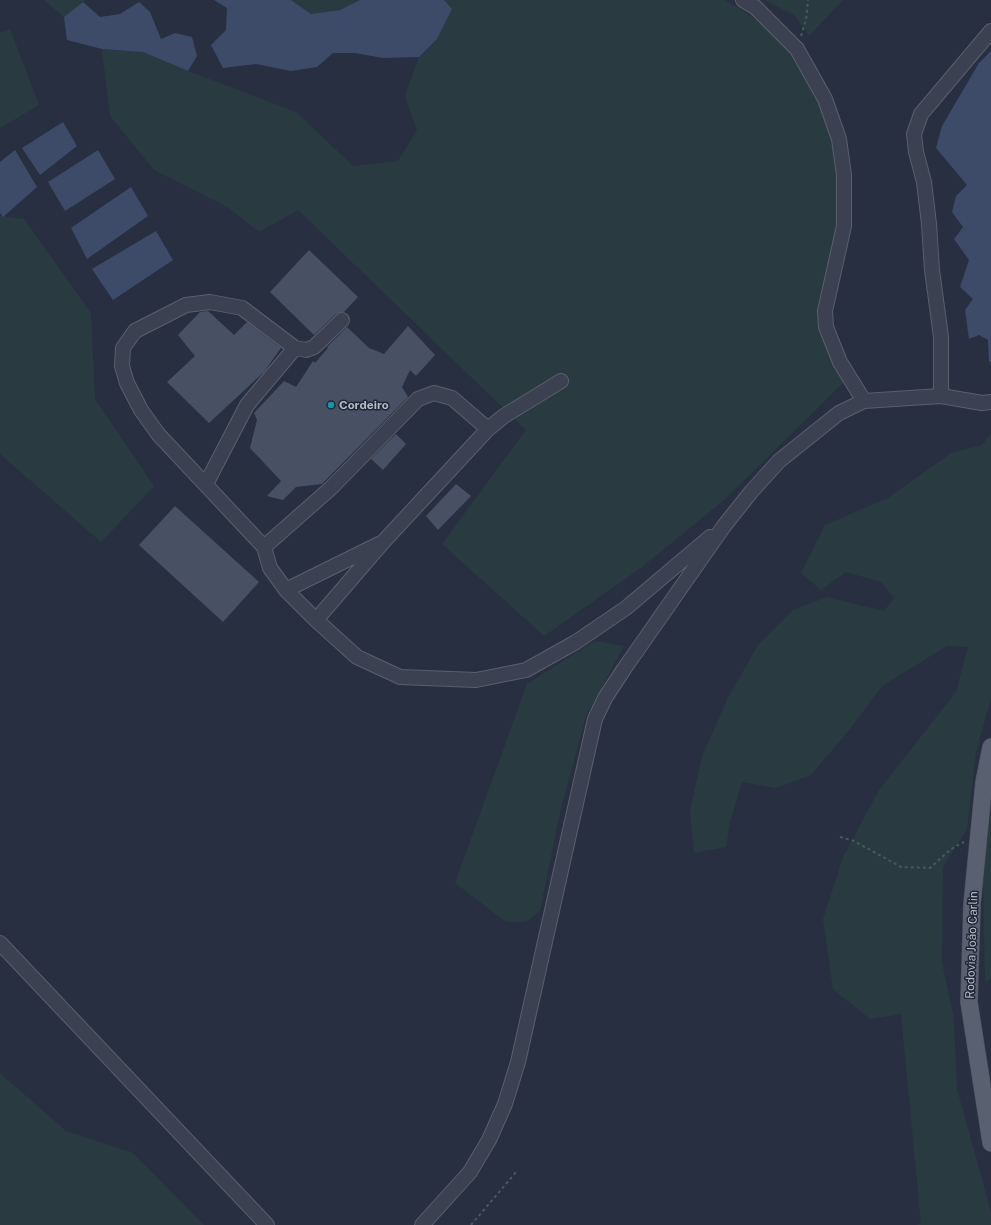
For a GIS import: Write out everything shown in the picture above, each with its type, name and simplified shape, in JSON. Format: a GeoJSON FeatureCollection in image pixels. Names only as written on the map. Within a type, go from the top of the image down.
{"type":"FeatureCollection","features":[{"type":"Feature","properties":{"kind":"main road","name":"Rodovia João Carlin"},"geometry":{"type":"LineString","coordinates":[[991,747],[984,782],[972,904],[969,1002],[991,1143]]}},
{"type":"Feature","properties":{"kind":"street"},"geometry":{"type":"LineString","coordinates":[[743,0],[755,7],[797,49],[825,99],[839,139],[844,175],[844,226],[825,311],[826,327],[840,362],[864,401]]}},
{"type":"Feature","properties":{"kind":"street"},"geometry":{"type":"LineString","coordinates":[[941,396],[941,337],[932,270],[924,182],[916,152],[914,134],[921,114],[991,32]]}},
{"type":"Feature","properties":{"kind":"street"},"geometry":{"type":"LineString","coordinates":[[342,320],[314,347],[306,350],[295,348],[242,308],[210,302],[186,305],[135,331],[123,348],[122,366],[127,382],[141,410],[158,434],[177,456],[206,484],[233,516],[264,547],[270,568],[286,590],[316,620],[357,657],[400,677],[476,680],[526,670],[576,642],[626,608],[724,526]]}},
{"type":"Feature","properties":{"kind":"street"},"geometry":{"type":"LineString","coordinates":[[206,484],[247,405],[295,348]]}},
{"type":"Feature","properties":{"kind":"street"},"geometry":{"type":"LineString","coordinates":[[316,620],[384,541],[488,429],[504,416],[561,381]]}},
{"type":"Feature","properties":{"kind":"street"},"geometry":{"type":"LineString","coordinates":[[264,547],[331,488],[418,399],[434,393],[452,398],[488,429]]}},
{"type":"Feature","properties":{"kind":"street"},"geometry":{"type":"LineString","coordinates":[[422,1225],[470,1172],[489,1140],[505,1104],[518,1062],[595,720],[605,698],[624,669],[724,526],[779,461],[839,413],[864,401],[941,396],[982,403],[991,402]]}},
{"type":"Feature","properties":{"kind":"street"},"geometry":{"type":"LineString","coordinates":[[286,590],[384,541]]}},
{"type":"Feature","properties":{"kind":"street"},"geometry":{"type":"LineString","coordinates":[[0,943],[266,1225]]}},
{"type":"Feature","properties":{"kind":"path"},"geometry":{"type":"LineString","coordinates":[[797,49],[806,20],[808,0]]}},
{"type":"Feature","properties":{"kind":"path"},"geometry":{"type":"LineString","coordinates":[[840,836],[901,867],[930,868],[951,849],[979,834]]}},
{"type":"Feature","properties":{"kind":"path"},"geometry":{"type":"LineString","coordinates":[[471,1225],[517,1171]]}},
{"type":"Feature","properties":{"kind":"shaded area"},"geometry":{"type":"Polygon","coordinates":[[[44,0],[86,0],[64,17],[44,0]]]}},
{"type":"Feature","properties":{"kind":"shaded area"},"geometry":{"type":"Polygon","coordinates":[[[291,0],[360,0],[340,10],[311,14],[291,0]]]}},
{"type":"Feature","properties":{"kind":"shaded area"},"geometry":{"type":"Polygon","coordinates":[[[444,0],[725,0],[747,13],[783,41],[825,112],[837,169],[836,243],[820,304],[820,331],[844,382],[723,501],[642,567],[544,636],[442,544],[526,430],[298,210],[259,232],[229,208],[154,170],[110,116],[102,49],[143,52],[188,71],[296,112],[353,166],[398,161],[417,130],[405,96],[419,57],[437,39],[452,9],[444,0]]]}},
{"type":"Feature","properties":{"kind":"shaded area"},"geometry":{"type":"Polygon","coordinates":[[[764,0],[843,0],[809,36],[794,15],[764,0]]]}},
{"type":"Feature","properties":{"kind":"shaded area"},"geometry":{"type":"Polygon","coordinates":[[[10,29],[39,105],[0,128],[0,33],[10,29]]]}},
{"type":"Feature","properties":{"kind":"shaded area"},"geometry":{"type":"Polygon","coordinates":[[[0,216],[24,219],[91,313],[95,399],[154,486],[101,542],[0,454],[0,216]]]}},
{"type":"Feature","properties":{"kind":"shaded area"},"geometry":{"type":"Polygon","coordinates":[[[991,433],[991,698],[976,753],[967,829],[943,867],[942,963],[954,1019],[957,1089],[991,1212],[991,1225],[916,1225],[921,1223],[901,1014],[870,1019],[833,989],[823,919],[843,857],[879,790],[956,692],[968,647],[947,646],[882,686],[850,729],[811,775],[776,788],[742,782],[730,822],[726,847],[694,853],[690,811],[702,756],[728,698],[758,645],[793,610],[827,597],[884,611],[894,598],[881,582],[846,572],[821,590],[801,573],[825,525],[888,498],[951,453],[982,445],[991,433]]]}},
{"type":"Feature","properties":{"kind":"shaded area"},"geometry":{"type":"Polygon","coordinates":[[[595,641],[624,646],[586,716],[560,812],[540,911],[526,922],[506,922],[455,883],[527,684],[595,641]]]}},
{"type":"Feature","properties":{"kind":"shaded area"},"geometry":{"type":"Polygon","coordinates":[[[991,803],[991,979],[985,982],[983,881],[991,803]]]}},
{"type":"Feature","properties":{"kind":"shaded area"},"geometry":{"type":"Polygon","coordinates":[[[0,1073],[66,1131],[133,1153],[204,1225],[0,1225],[0,1073]]]}},
{"type":"Feature","properties":{"kind":"water"},"geometry":{"type":"Polygon","coordinates":[[[214,0],[291,0],[311,14],[340,10],[360,0],[444,0],[452,9],[437,39],[419,57],[383,58],[355,53],[333,53],[317,67],[291,71],[256,64],[223,68],[211,45],[226,30],[227,8],[214,0]]]}},
{"type":"Feature","properties":{"kind":"water"},"geometry":{"type":"Polygon","coordinates":[[[83,2],[100,17],[120,14],[139,2],[150,12],[161,39],[175,33],[192,37],[197,56],[188,71],[143,52],[102,49],[67,40],[64,17],[83,2]]]}},
{"type":"Feature","properties":{"kind":"water"},"geometry":{"type":"Polygon","coordinates":[[[991,51],[991,361],[989,362],[988,340],[979,335],[969,339],[965,310],[973,299],[960,287],[969,260],[954,239],[963,227],[952,212],[956,196],[967,185],[936,148],[942,126],[979,63],[991,51]]]}},
{"type":"Feature","properties":{"kind":"water"},"geometry":{"type":"Polygon","coordinates":[[[63,122],[77,146],[40,175],[22,148],[63,122]]]}},
{"type":"Feature","properties":{"kind":"water"},"geometry":{"type":"Polygon","coordinates":[[[15,150],[37,187],[3,217],[0,213],[0,162],[15,150]]]}},
{"type":"Feature","properties":{"kind":"water"},"geometry":{"type":"Polygon","coordinates":[[[98,150],[115,179],[65,211],[48,182],[98,150]]]}},
{"type":"Feature","properties":{"kind":"water"},"geometry":{"type":"Polygon","coordinates":[[[131,187],[148,216],[87,259],[71,228],[131,187]]]}},
{"type":"Feature","properties":{"kind":"water"},"geometry":{"type":"Polygon","coordinates":[[[156,231],[173,260],[113,300],[92,269],[156,231]]]}},
{"type":"Feature","properties":{"kind":"building"},"geometry":{"type":"Polygon","coordinates":[[[309,250],[358,297],[344,312],[336,314],[314,335],[270,292],[309,250]]]}},
{"type":"Feature","properties":{"kind":"building"},"geometry":{"type":"Polygon","coordinates":[[[208,311],[234,335],[247,322],[281,348],[264,372],[209,423],[167,382],[195,356],[178,335],[200,312],[208,311]]]}},
{"type":"Feature","properties":{"kind":"building","name":"Cordeiro"},"geometry":{"type":"Polygon","coordinates":[[[408,326],[435,355],[416,376],[410,370],[402,387],[408,397],[322,484],[296,487],[283,500],[267,496],[281,481],[250,448],[257,420],[254,413],[284,381],[296,387],[313,361],[315,363],[328,348],[327,347],[347,327],[369,348],[384,354],[408,326]]]}},
{"type":"Feature","properties":{"kind":"building"},"geometry":{"type":"Polygon","coordinates":[[[396,434],[406,444],[383,470],[371,459],[396,434]]]}},
{"type":"Feature","properties":{"kind":"building"},"geometry":{"type":"Polygon","coordinates":[[[456,484],[471,496],[438,530],[426,516],[456,484]]]}},
{"type":"Feature","properties":{"kind":"building"},"geometry":{"type":"Polygon","coordinates":[[[175,506],[259,582],[223,622],[139,545],[175,506]]]}},
{"type":"Feature","properties":{"kind":"place","name":"Cordeiro"},"geometry":{"type":"Point","coordinates":[331,405]}}]}
